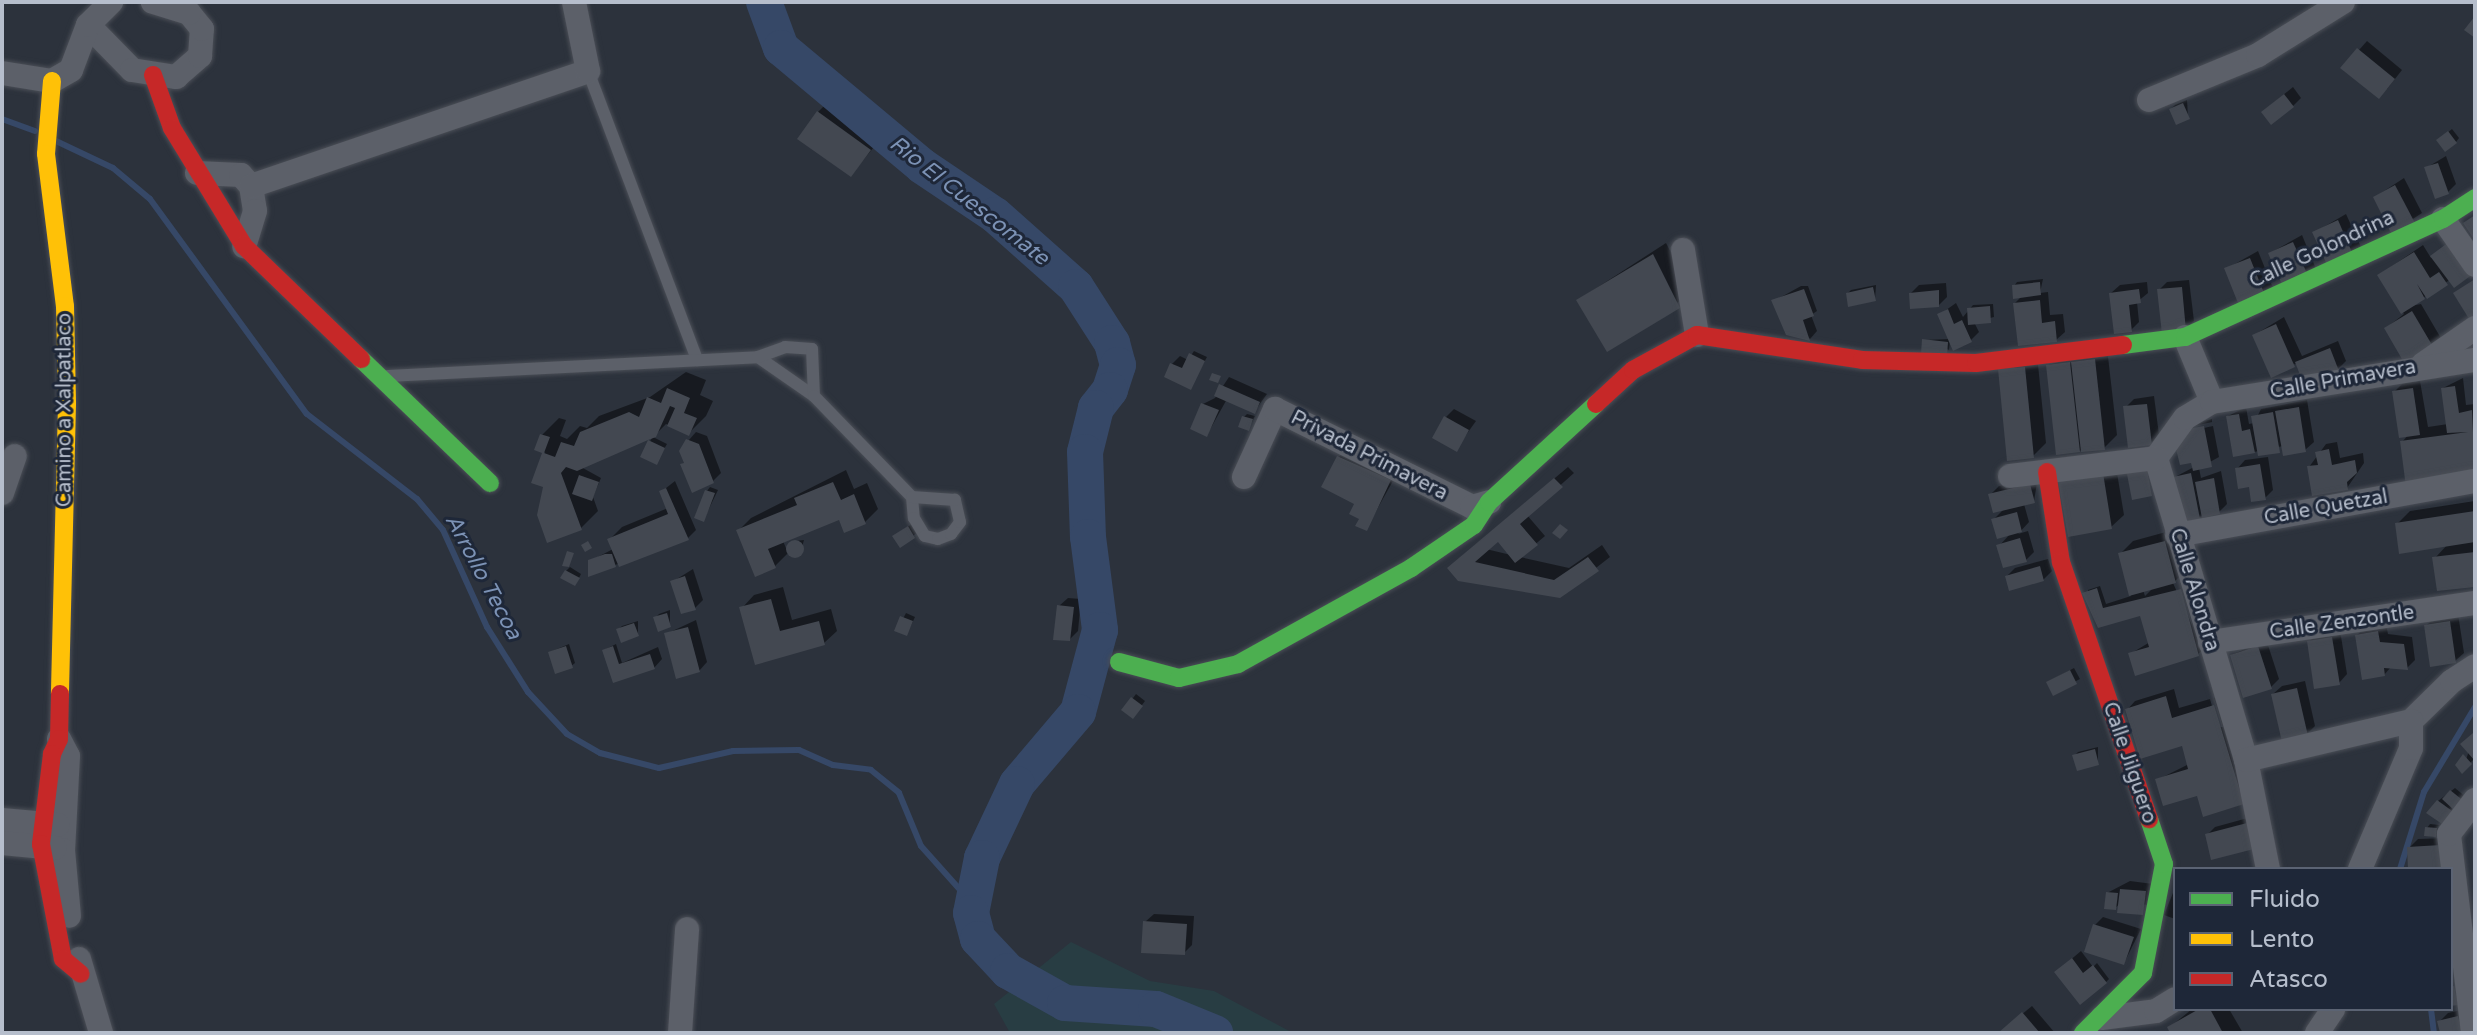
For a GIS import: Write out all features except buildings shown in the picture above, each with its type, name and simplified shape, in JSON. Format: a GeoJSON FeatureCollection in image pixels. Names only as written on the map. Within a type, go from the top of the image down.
{"type":"FeatureCollection","features":[{"type":"Feature","properties":{"kind":"street"},"geometry":{"type":"LineString","coordinates":[[2,73],[52,81],[71,70],[88,25],[111,2]]}},
{"type":"Feature","properties":{"kind":"street"},"geometry":{"type":"LineString","coordinates":[[88,25],[132,70],[176,77],[200,56],[202,29],[189,13],[153,2]]}},
{"type":"Feature","properties":{"kind":"street"},"geometry":{"type":"LineString","coordinates":[[251,186],[588,71],[574,2]]}},
{"type":"Feature","properties":{"kind":"street"},"geometry":{"type":"LineString","coordinates":[[2149,100],[2258,55],[2343,2]]}},
{"type":"Feature","properties":{"kind":"street"},"geometry":{"type":"LineString","coordinates":[[153,75],[197,173],[244,246],[490,483]]}},
{"type":"Feature","properties":{"kind":"street","name":"Camino a Xalpatlaco"},"geometry":{"type":"LineString","coordinates":[[52,81],[46,154],[66,334],[59,739],[68,756],[55,836],[81,974],[101,1033]]}},
{"type":"Feature","properties":{"kind":"street"},"geometry":{"type":"LineString","coordinates":[[197,173],[241,175],[251,186],[255,211],[244,246]]}},
{"type":"Feature","properties":{"kind":"street","name":"Calle Golondrina"},"geometry":{"type":"LineString","coordinates":[[1697,335],[1862,360],[1976,363],[2185,337],[2443,219],[2475,198]]}},
{"type":"Feature","properties":{"kind":"street"},"geometry":{"type":"LineString","coordinates":[[2443,219],[2475,265]]}},
{"type":"Feature","properties":{"kind":"street"},"geometry":{"type":"LineString","coordinates":[[1119,662],[1179,678],[1238,664],[1411,568],[1474,525],[1489,502],[1633,370],[1697,335],[1683,250]]}},
{"type":"Feature","properties":{"kind":"street"},"geometry":{"type":"LineString","coordinates":[[2418,368],[2475,328]]}},
{"type":"Feature","properties":{"kind":"street"},"geometry":{"type":"LineString","coordinates":[[2010,476],[2156,458],[2185,418],[2212,402],[2185,337]]}},
{"type":"Feature","properties":{"kind":"street","name":"Calle Primavera"},"geometry":{"type":"LineString","coordinates":[[2212,402],[2475,360]]}},
{"type":"Feature","properties":{"kind":"street","name":"Privada Primavera"},"geometry":{"type":"LineString","coordinates":[[1244,477],[1275,409],[1472,507],[1489,502]]}},
{"type":"Feature","properties":{"kind":"street"},"geometry":{"type":"LineString","coordinates":[[2,493],[15,456]]}},
{"type":"Feature","properties":{"kind":"street","name":"Calle Alondra"},"geometry":{"type":"LineString","coordinates":[[2156,458],[2246,760],[2268,867]]}},
{"type":"Feature","properties":{"kind":"street","name":"Calle Jilguero"},"geometry":{"type":"LineString","coordinates":[[2047,472],[2061,562],[2164,864],[2143,973],[2092,1026]]}},
{"type":"Feature","properties":{"kind":"street","name":"Calle Quetzal"},"geometry":{"type":"LineString","coordinates":[[2177,535],[2475,481]]}},
{"type":"Feature","properties":{"kind":"street","name":"Calle Zenzontle"},"geometry":{"type":"LineString","coordinates":[[2210,642],[2475,603]]}},
{"type":"Feature","properties":{"kind":"street"},"geometry":{"type":"LineString","coordinates":[[2246,760],[2411,721],[2452,681],[2475,666]]}},
{"type":"Feature","properties":{"kind":"street"},"geometry":{"type":"LineString","coordinates":[[2361,867],[2407,760],[2411,721]]}},
{"type":"Feature","properties":{"kind":"street"},"geometry":{"type":"LineString","coordinates":[[2453,867],[2449,834],[2475,800]]}},
{"type":"Feature","properties":{"kind":"street"},"geometry":{"type":"LineString","coordinates":[[2,820],[55,836]]}},
{"type":"Feature","properties":{"kind":"street"},"geometry":{"type":"LineString","coordinates":[[2,843],[55,836]]}},
{"type":"Feature","properties":{"kind":"street"},"geometry":{"type":"LineString","coordinates":[[2453,867],[2473,1033]]}},
{"type":"Feature","properties":{"kind":"street"},"geometry":{"type":"LineString","coordinates":[[680,1033],[687,929]]}},
{"type":"Feature","properties":{"kind":"street"},"geometry":{"type":"LineString","coordinates":[[2092,1026],[2156,1011],[2173,1000]]}},
{"type":"Feature","properties":{"kind":"street"},"geometry":{"type":"LineString","coordinates":[[2317,1033],[2332,1011]]}},
{"type":"Feature","properties":{"kind":"lane"},"geometry":{"type":"LineString","coordinates":[[588,71],[697,360]]}},
{"type":"Feature","properties":{"kind":"lane"},"geometry":{"type":"LineString","coordinates":[[381,376],[758,357],[785,347],[812,349],[814,396]]}},
{"type":"Feature","properties":{"kind":"lane"},"geometry":{"type":"LineString","coordinates":[[758,357],[814,396],[912,497],[914,518],[925,536],[938,539],[951,534],[960,522],[955,500],[912,497]]}},
{"type":"Feature","properties":{"kind":"green space"},"geometry":{"type":"Polygon","coordinates":[[[1071,942],[1150,981],[1214,991],[1293,1033],[1010,1033],[994,1004],[1071,942]]]}},
{"type":"Feature","properties":{"kind":"waterway","name":"Rio El Cuescomate"},"geometry":{"type":"LineString","coordinates":[[764,2],[781,48],[922,166],[995,215],[1076,287],[1112,343],[1118,365],[1110,390],[1096,408],[1085,452],[1088,537],[1100,630],[1078,712],[1017,784],[982,858],[971,913],[978,939],[1008,971],[1065,1003],[1156,1009],[1215,1033]]}},
{"type":"Feature","properties":{"kind":"waterway","name":"Arrollo Tecoa"},"geometry":{"type":"LineString","coordinates":[[2,119],[35,131]]}},
{"type":"Feature","properties":{"kind":"waterway","name":"Arrollo Tecoa"},"geometry":{"type":"LineString","coordinates":[[56,141],[113,168],[150,199],[307,414],[417,499],[443,530],[487,627],[528,692],[567,734],[600,753],[659,768],[733,751],[799,750],[833,765],[871,770],[899,793],[921,846],[962,892],[971,913]]}},
{"type":"Feature","properties":{"kind":"waterway"},"geometry":{"type":"LineString","coordinates":[[2401,867],[2424,792],[2475,707]]}},
{"type":"Feature","properties":{"kind":"waterway"},"geometry":{"type":"LineString","coordinates":[[2431,1011],[2434,1033]]}},
{"type":"Feature","properties":{"kind":"traffic: fast"},"geometry":{"type":"LineString","coordinates":[[2123,345],[2185,337],[2443,219],[2475,198]]}},
{"type":"Feature","properties":{"kind":"traffic: fast"},"geometry":{"type":"LineString","coordinates":[[361,359],[490,483]]}},
{"type":"Feature","properties":{"kind":"traffic: fast"},"geometry":{"type":"LineString","coordinates":[[1119,662],[1179,678],[1238,664],[1411,568],[1474,525],[1489,502],[1596,404]]}},
{"type":"Feature","properties":{"kind":"traffic: fast"},"geometry":{"type":"LineString","coordinates":[[2083,1033],[2143,973],[2164,864],[2149,819]]}},
{"type":"Feature","properties":{"kind":"traffic: slow"},"geometry":{"type":"LineString","coordinates":[[52,81],[46,154],[65,306],[67,404],[60,694]]}},
{"type":"Feature","properties":{"kind":"traffic: jam"},"geometry":{"type":"LineString","coordinates":[[153,75],[172,128],[244,246],[361,359]]}},
{"type":"Feature","properties":{"kind":"traffic: jam"},"geometry":{"type":"LineString","coordinates":[[1596,404],[1633,370],[1697,335],[1862,360],[1976,363],[2123,345]]}},
{"type":"Feature","properties":{"kind":"traffic: jam"},"geometry":{"type":"LineString","coordinates":[[2047,472],[2061,562],[2149,819]]}},
{"type":"Feature","properties":{"kind":"traffic: jam"},"geometry":{"type":"LineString","coordinates":[[60,694],[59,739],[52,754],[41,844],[63,959],[81,974]]}}]}
